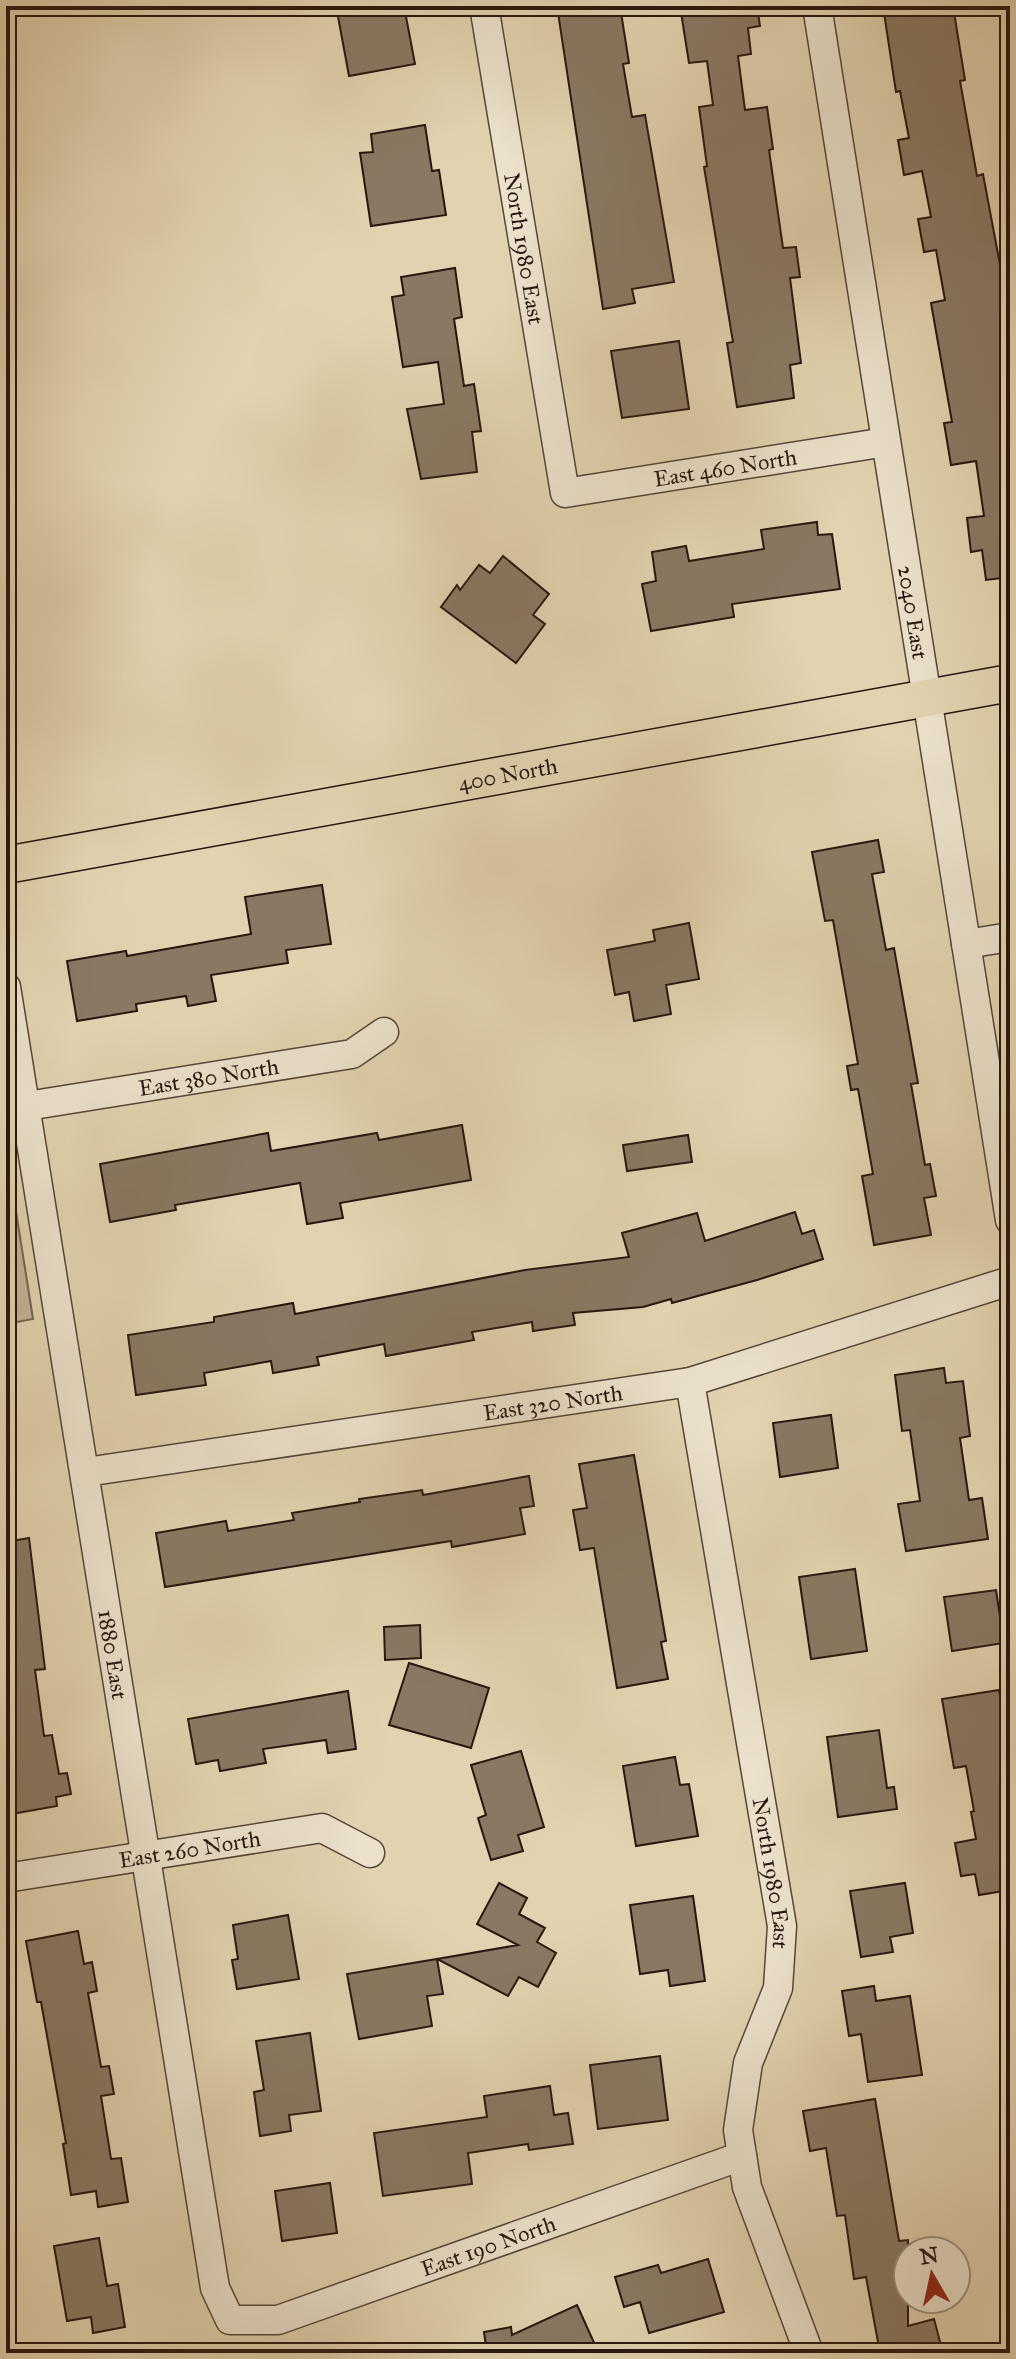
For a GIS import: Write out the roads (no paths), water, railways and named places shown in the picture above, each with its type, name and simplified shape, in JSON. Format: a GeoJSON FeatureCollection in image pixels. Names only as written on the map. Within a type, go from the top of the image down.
{"type":"FeatureCollection","features":[{"type":"Feature","properties":{"kind":"main road","name":"400 North"},"geometry":{"type":"LineString","coordinates":[[6,865],[1010,683]]}},
{"type":"Feature","properties":{"kind":"street","name":"North 1980 East"},"geometry":{"type":"LineString","coordinates":[[484,6],[565,493]]}},
{"type":"Feature","properties":{"kind":"street","name":"2040 East"},"geometry":{"type":"LineString","coordinates":[[817,6],[1010,1220]]}},
{"type":"Feature","properties":{"kind":"street","name":"East 460 North"},"geometry":{"type":"LineString","coordinates":[[565,493],[886,442]]}},
{"type":"Feature","properties":{"kind":"street"},"geometry":{"type":"LineString","coordinates":[[966,944],[1010,937]]}},
{"type":"Feature","properties":{"kind":"street","name":"1880 East"},"geometry":{"type":"LineString","coordinates":[[6,987],[215,2288],[230,2320]]}},
{"type":"Feature","properties":{"kind":"street","name":"East 380 North"},"geometry":{"type":"LineString","coordinates":[[27,1106],[352,1054],[384,1032]]}},
{"type":"Feature","properties":{"kind":"street","name":"East 320 North"},"geometry":{"type":"LineString","coordinates":[[86,1472],[690,1382],[1010,1281]]}},
{"type":"Feature","properties":{"kind":"street","name":"North 1980 East"},"geometry":{"type":"LineString","coordinates":[[690,1382],[782,1926],[778,1988],[748,2063],[738,2130],[747,2187],[809,2353]]}},
{"type":"Feature","properties":{"kind":"street","name":"East 260 North"},"geometry":{"type":"LineString","coordinates":[[6,1878],[322,1828],[370,1853]]}},
{"type":"Feature","properties":{"kind":"street","name":"East 190 North"},"geometry":{"type":"LineString","coordinates":[[230,2320],[278,2320],[742,2156]]}}]}
